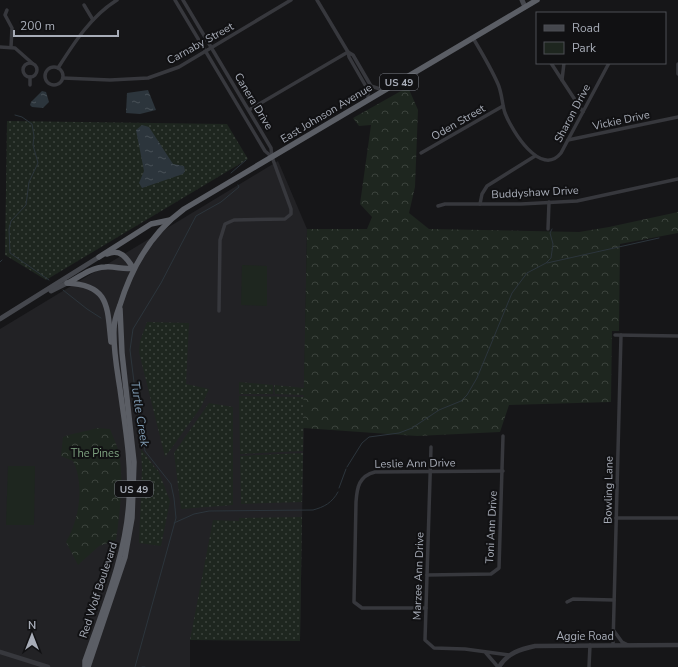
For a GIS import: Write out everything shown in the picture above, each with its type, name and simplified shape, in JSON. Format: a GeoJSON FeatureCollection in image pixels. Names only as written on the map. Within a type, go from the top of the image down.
{"type":"FeatureCollection","features":[{"type":"Feature","properties":{"kind":"highway","name":"East Johnson Avenue"},"geometry":{"type":"LineString","coordinates":[[228,183],[537,0]]}},
{"type":"Feature","properties":{"kind":"highway","name":"Red Wolf Boulevard"},"geometry":{"type":"LineString","coordinates":[[86,667],[85,661],[118,564],[128,515],[130,471],[116,359],[114,328],[120,305],[133,268],[150,242],[170,220],[184,209],[228,183]]}},
{"type":"Feature","properties":{"kind":"highway"},"geometry":{"type":"LineString","coordinates":[[100,257],[152,224],[170,220]]}},
{"type":"Feature","properties":{"kind":"highway"},"geometry":{"type":"LineString","coordinates":[[68,283],[90,271],[104,267],[126,269],[133,268],[124,256],[118,252],[110,252],[100,257]]}},
{"type":"Feature","properties":{"kind":"highway"},"geometry":{"type":"LineString","coordinates":[[68,283],[91,287],[104,300],[107,307],[112,348],[116,359]]}},
{"type":"Feature","properties":{"kind":"highway","name":"Red Wolf Boulevard"},"geometry":{"type":"LineString","coordinates":[[86,667],[125,557],[132,518],[134,462],[122,353],[120,305]]}},
{"type":"Feature","properties":{"kind":"main road"},"geometry":{"type":"LineString","coordinates":[[522,0],[525,7]]}},
{"type":"Feature","properties":{"kind":"main road"},"geometry":{"type":"LineString","coordinates":[[0,319],[100,257]]}},
{"type":"Feature","properties":{"kind":"main road"},"geometry":{"type":"LineString","coordinates":[[30,301],[68,283]]}},
{"type":"Feature","properties":{"kind":"street"},"geometry":{"type":"LineString","coordinates":[[58,68],[82,31],[107,3],[117,0]]}},
{"type":"Feature","properties":{"kind":"street","name":"Canera Drive"},"geometry":{"type":"LineString","coordinates":[[175,0],[265,151],[272,157]]}},
{"type":"Feature","properties":{"kind":"street","name":"Canera Drive"},"geometry":{"type":"LineString","coordinates":[[183,0],[271,148],[272,157]]}},
{"type":"Feature","properties":{"kind":"street","name":"Carnaby Street"},"geometry":{"type":"LineString","coordinates":[[46,73],[47,81],[52,84],[60,83],[63,78],[110,80],[148,78],[179,67],[291,0]]}},
{"type":"Feature","properties":{"kind":"street"},"geometry":{"type":"LineString","coordinates":[[318,0],[369,92],[368,100]]}},
{"type":"Feature","properties":{"kind":"street"},"geometry":{"type":"LineString","coordinates":[[84,5],[92,20]]}},
{"type":"Feature","properties":{"kind":"street"},"geometry":{"type":"LineString","coordinates":[[7,10],[5,15],[12,28],[11,47]]}},
{"type":"Feature","properties":{"kind":"street"},"geometry":{"type":"LineString","coordinates":[[473,38],[499,86],[503,106],[511,125],[534,156],[487,186],[482,194],[480,204]]}},
{"type":"Feature","properties":{"kind":"street"},"geometry":{"type":"LineString","coordinates":[[0,47],[11,47],[26,56],[36,65],[38,72]]}},
{"type":"Feature","properties":{"kind":"street"},"geometry":{"type":"LineString","coordinates":[[348,52],[352,55],[371,86],[384,90]]}},
{"type":"Feature","properties":{"kind":"street"},"geometry":{"type":"LineString","coordinates":[[249,110],[348,52]]}},
{"type":"Feature","properties":{"kind":"street"},"geometry":{"type":"LineString","coordinates":[[26,56],[26,64],[23,68],[24,72],[30,77]]}},
{"type":"Feature","properties":{"kind":"street"},"geometry":{"type":"LineString","coordinates":[[26,64],[32,63]]}},
{"type":"Feature","properties":{"kind":"street"},"geometry":{"type":"LineString","coordinates":[[552,64],[583,112]]}},
{"type":"Feature","properties":{"kind":"street"},"geometry":{"type":"LineString","coordinates":[[562,80],[564,64]]}},
{"type":"Feature","properties":{"kind":"street","name":"Sharon Drive"},"geometry":{"type":"LineString","coordinates":[[534,156],[551,161],[558,157],[608,64]]}},
{"type":"Feature","properties":{"kind":"street"},"geometry":{"type":"LineString","coordinates":[[678,64],[678,74]]}},
{"type":"Feature","properties":{"kind":"street"},"geometry":{"type":"LineString","coordinates":[[38,72],[46,73],[52,68],[58,68],[62,72],[63,78]]}},
{"type":"Feature","properties":{"kind":"street"},"geometry":{"type":"LineString","coordinates":[[30,77],[35,76],[38,72]]}},
{"type":"Feature","properties":{"kind":"street"},"geometry":{"type":"LineString","coordinates":[[30,77],[30,85]]}},
{"type":"Feature","properties":{"kind":"street","name":"Oden Street"},"geometry":{"type":"LineString","coordinates":[[421,153],[503,106]]}},
{"type":"Feature","properties":{"kind":"street","name":"Vickie Drive"},"geometry":{"type":"LineString","coordinates":[[568,140],[678,117]]}},
{"type":"Feature","properties":{"kind":"street"},"geometry":{"type":"LineString","coordinates":[[219,311],[220,240],[225,224],[234,220],[281,220],[290,217],[291,214],[272,157]]}},
{"type":"Feature","properties":{"kind":"street","name":"Buddyshaw Drive"},"geometry":{"type":"LineString","coordinates":[[438,206],[445,204],[583,200],[678,179]]}},
{"type":"Feature","properties":{"kind":"street"},"geometry":{"type":"LineString","coordinates":[[548,229],[549,202]]}},
{"type":"Feature","properties":{"kind":"street"},"geometry":{"type":"LineString","coordinates":[[615,335],[678,336]]}},
{"type":"Feature","properties":{"kind":"street","name":"Bowling Lane"},"geometry":{"type":"LineString","coordinates":[[613,645],[620,335]]}},
{"type":"Feature","properties":{"kind":"street","name":"Toni Ann Drive"},"geometry":{"type":"LineString","coordinates":[[427,576],[491,574],[497,570],[500,565],[503,436]]}},
{"type":"Feature","properties":{"kind":"street","name":"Marzee Ann Drive"},"geometry":{"type":"LineString","coordinates":[[431,447],[425,639],[431,647],[439,649],[465,649],[509,655]]}},
{"type":"Feature","properties":{"kind":"street","name":"Leslie Ann Drive"},"geometry":{"type":"LineString","coordinates":[[426,608],[362,608],[357,606],[353,600],[357,496],[361,481],[366,475],[375,472],[503,471]]}},
{"type":"Feature","properties":{"kind":"street"},"geometry":{"type":"LineString","coordinates":[[616,518],[678,518]]}},
{"type":"Feature","properties":{"kind":"street"},"geometry":{"type":"LineString","coordinates":[[567,602],[573,599],[614,600]]}},
{"type":"Feature","properties":{"kind":"street"},"geometry":{"type":"LineString","coordinates":[[613,630],[622,642],[628,645]]}},
{"type":"Feature","properties":{"kind":"street"},"geometry":{"type":"LineString","coordinates":[[589,667],[590,645]]}},
{"type":"Feature","properties":{"kind":"street","name":"Aggie Road"},"geometry":{"type":"LineString","coordinates":[[499,667],[509,655],[522,649],[535,646],[678,645]]}},
{"type":"Feature","properties":{"kind":"street"},"geometry":{"type":"LineString","coordinates":[[0,652],[48,667]]}},
{"type":"Feature","properties":{"kind":"street"},"geometry":{"type":"LineString","coordinates":[[486,652],[499,667]]}},
{"type":"Feature","properties":{"kind":"shaded area"},"geometry":{"type":"Polygon","coordinates":[[[278,161],[307,229],[300,641],[190,640],[190,667],[0,667],[0,329],[278,161]]]}},
{"type":"Feature","properties":{"kind":"green space"},"geometry":{"type":"Polygon","coordinates":[[[408,87],[418,110],[415,187],[409,213],[429,229],[579,232],[678,212],[678,233],[620,244],[619,331],[612,331],[611,402],[509,405],[500,432],[417,436],[303,428],[307,229],[367,229],[372,217],[360,204],[371,125],[359,126],[353,118],[408,87]]]}},
{"type":"Feature","properties":{"kind":"green space"},"geometry":{"type":"Polygon","coordinates":[[[7,121],[227,124],[248,159],[46,280],[5,255],[7,121]]]}},
{"type":"Feature","properties":{"kind":"green space"},"geometry":{"type":"Polygon","coordinates":[[[242,265],[267,266],[267,306],[241,305],[242,265]]]}},
{"type":"Feature","properties":{"kind":"green space"},"geometry":{"type":"Polygon","coordinates":[[[147,322],[189,323],[186,384],[209,389],[201,407],[165,457],[139,352],[140,341],[147,322]]]}},
{"type":"Feature","properties":{"kind":"green space"},"geometry":{"type":"Polygon","coordinates":[[[239,382],[273,385],[273,394],[239,394],[239,382]]]}},
{"type":"Feature","properties":{"kind":"green space"},"geometry":{"type":"Polygon","coordinates":[[[274,385],[304,388],[304,395],[275,394],[274,385]]]}},
{"type":"Feature","properties":{"kind":"green space"},"geometry":{"type":"Polygon","coordinates":[[[239,396],[304,397],[303,451],[240,454],[239,396]]]}},
{"type":"Feature","properties":{"kind":"green space"},"geometry":{"type":"Polygon","coordinates":[[[209,403],[233,407],[233,505],[181,509],[174,453],[209,403]]]}},
{"type":"Feature","properties":{"kind":"green space","name":"The Pines"},"geometry":{"type":"Polygon","coordinates":[[[97,428],[110,429],[119,453],[121,485],[116,540],[99,546],[78,565],[66,542],[71,533],[77,513],[79,502],[79,481],[77,470],[73,461],[61,456],[63,437],[97,428]]]}},
{"type":"Feature","properties":{"kind":"green space"},"geometry":{"type":"Polygon","coordinates":[[[141,449],[158,470],[170,501],[161,546],[139,543],[142,469],[141,449]]]}},
{"type":"Feature","properties":{"kind":"green space"},"geometry":{"type":"Polygon","coordinates":[[[303,453],[302,502],[241,504],[240,456],[303,453]]]}},
{"type":"Feature","properties":{"kind":"green space"},"geometry":{"type":"Polygon","coordinates":[[[8,466],[35,466],[34,525],[6,525],[8,466]]]}},
{"type":"Feature","properties":{"kind":"green space"},"geometry":{"type":"Polygon","coordinates":[[[302,517],[300,641],[190,640],[213,520],[239,521],[239,518],[302,517]]]}},
{"type":"Feature","properties":{"kind":"water"},"geometry":{"type":"Polygon","coordinates":[[[148,90],[156,110],[140,114],[126,113],[127,93],[148,90]]]}},
{"type":"Feature","properties":{"kind":"water"},"geometry":{"type":"Polygon","coordinates":[[[42,91],[46,92],[49,102],[43,108],[32,107],[30,105],[31,102],[42,91]]]}},
{"type":"Feature","properties":{"kind":"water"},"geometry":{"type":"Polygon","coordinates":[[[142,125],[149,127],[173,164],[184,166],[185,171],[183,174],[142,188],[139,183],[144,171],[136,130],[142,125]]]}},
{"type":"Feature","properties":{"kind":"waterway"},"geometry":{"type":"LineString","coordinates":[[15,115],[22,117],[32,124],[34,136],[33,145],[38,163],[29,182],[26,205],[11,221],[9,229],[10,253],[49,280]]}},
{"type":"Feature","properties":{"kind":"waterway","name":"Turtle Creek"},"geometry":{"type":"LineString","coordinates":[[231,173],[246,160]]}},
{"type":"Feature","properties":{"kind":"waterway","name":"Turtle Creek"},"geometry":{"type":"LineString","coordinates":[[135,667],[176,518],[171,484],[145,451],[130,350],[133,329],[161,283],[196,216],[221,202],[239,187],[238,185]]}},
{"type":"Feature","properties":{"kind":"waterway"},"geometry":{"type":"LineString","coordinates":[[347,467],[362,443],[369,437],[399,433],[412,428],[439,410],[461,401],[467,395],[477,378],[512,293],[527,273],[546,263],[551,258],[553,244],[550,233],[552,229]]}},
{"type":"Feature","properties":{"kind":"waterway"},"geometry":{"type":"LineString","coordinates":[[547,263],[659,238]]}},
{"type":"Feature","properties":{"kind":"waterway"},"geometry":{"type":"LineString","coordinates":[[63,290],[101,318]]}},
{"type":"Feature","properties":{"kind":"waterway"},"geometry":{"type":"LineString","coordinates":[[339,488],[346,469]]}},
{"type":"Feature","properties":{"kind":"waterway"},"geometry":{"type":"LineString","coordinates":[[174,523],[194,514],[209,511],[313,510],[327,504],[338,492]]}}]}
